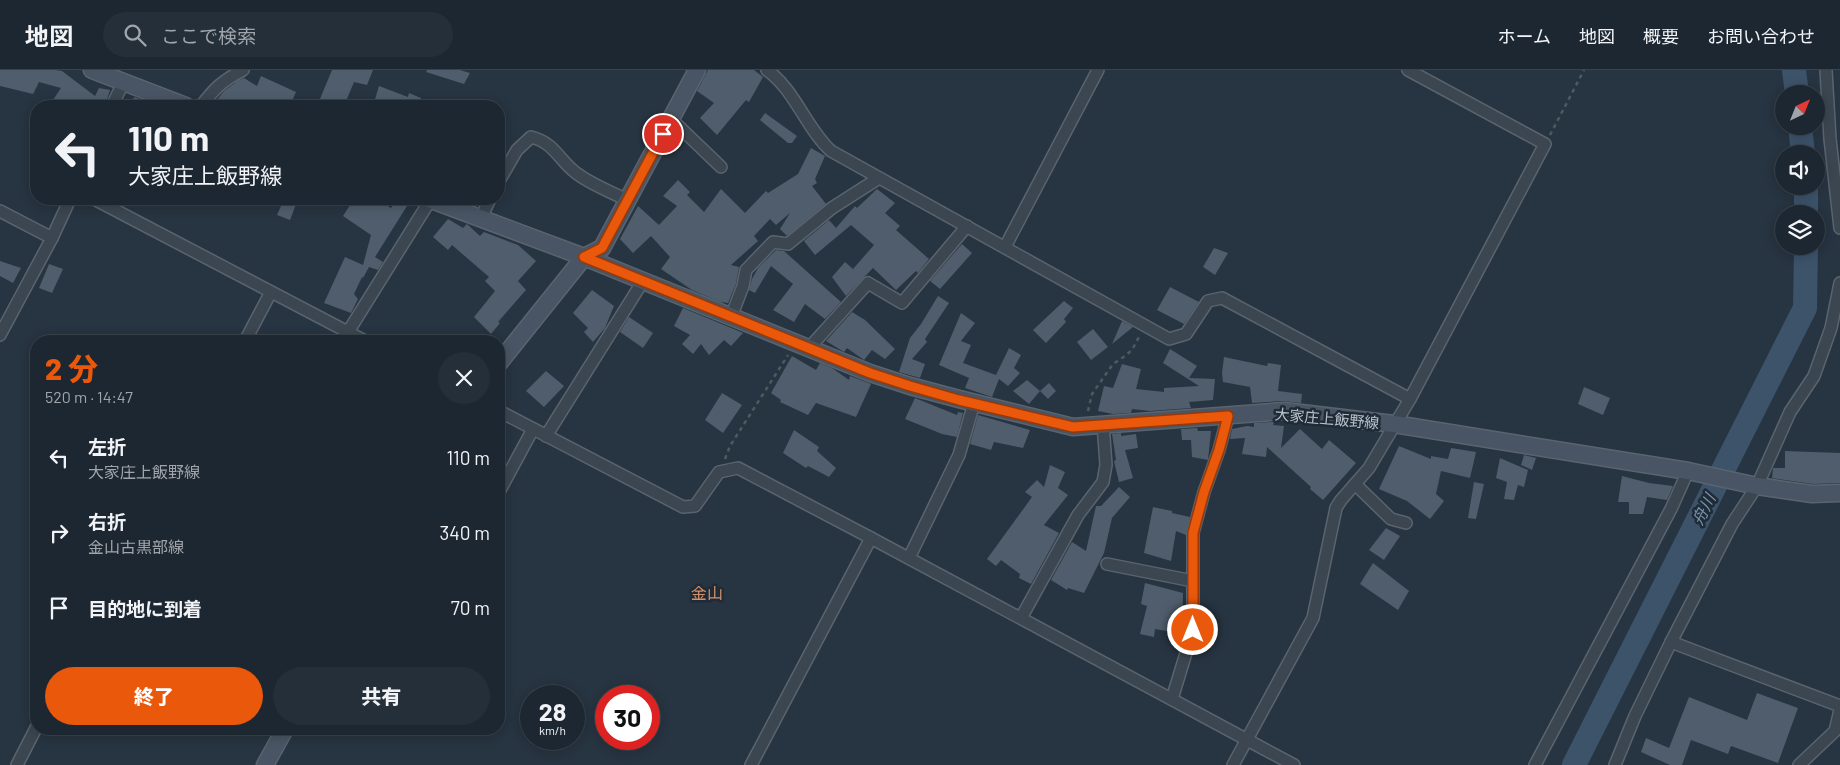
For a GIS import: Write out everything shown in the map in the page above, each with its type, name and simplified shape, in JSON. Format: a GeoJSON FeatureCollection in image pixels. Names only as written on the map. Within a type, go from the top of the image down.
{"type":"FeatureCollection","features":[{"type":"Feature","properties":{"kind":"main road"},"geometry":{"type":"LineString","coordinates":[[92,70],[170,100]]}},
{"type":"Feature","properties":{"kind":"main road"},"geometry":{"type":"LineString","coordinates":[[505,356],[584,257],[602,248],[697,70]]}},
{"type":"Feature","properties":{"kind":"main road","name":"大家庄上飯野線"},"geometry":{"type":"LineString","coordinates":[[446,205],[584,257],[870,373],[902,384],[1073,427],[1284,411],[1394,424],[1688,471],[1757,486],[1812,494],[1840,493]]}},
{"type":"Feature","properties":{"kind":"main road"},"geometry":{"type":"LineString","coordinates":[[265,765],[282,735]]}},
{"type":"Feature","properties":{"kind":"street"},"geometry":{"type":"LineString","coordinates":[[206,100],[225,79],[243,70]]}},
{"type":"Feature","properties":{"kind":"street"},"geometry":{"type":"LineString","coordinates":[[767,70],[775,75],[820,141],[831,151],[1169,339],[1186,334],[1208,301],[1222,298],[1410,399]]}},
{"type":"Feature","properties":{"kind":"street"},"geometry":{"type":"LineString","coordinates":[[1005,247],[1098,70]]}},
{"type":"Feature","properties":{"kind":"street"},"geometry":{"type":"LineString","coordinates":[[1232,765],[1313,618],[1336,508],[1369,468],[1410,399],[1545,144],[1408,70]]}},
{"type":"Feature","properties":{"kind":"street"},"geometry":{"type":"LineString","coordinates":[[1826,70],[1830,139],[1840,228]]}},
{"type":"Feature","properties":{"kind":"street"},"geometry":{"type":"LineString","coordinates":[[115,100],[123,83]]}},
{"type":"Feature","properties":{"kind":"street"},"geometry":{"type":"LineString","coordinates":[[671,118],[721,167]]}},
{"type":"Feature","properties":{"kind":"street"},"geometry":{"type":"LineString","coordinates":[[505,171],[517,150],[531,138],[541,140],[554,149],[577,175],[627,200]]}},
{"type":"Feature","properties":{"kind":"street"},"geometry":{"type":"LineString","coordinates":[[730,317],[743,286],[746,270],[773,242],[788,244],[832,208],[879,178]]}},
{"type":"Feature","properties":{"kind":"street"},"geometry":{"type":"LineString","coordinates":[[0,335],[52,238],[67,205]]}},
{"type":"Feature","properties":{"kind":"street"},"geometry":{"type":"LineString","coordinates":[[105,205],[354,335]]}},
{"type":"Feature","properties":{"kind":"street"},"geometry":{"type":"LineString","coordinates":[[348,332],[426,205]]}},
{"type":"Feature","properties":{"kind":"street"},"geometry":{"type":"LineString","coordinates":[[481,218],[487,205]]}},
{"type":"Feature","properties":{"kind":"street"},"geometry":{"type":"LineString","coordinates":[[0,211],[52,238]]}},
{"type":"Feature","properties":{"kind":"street"},"geometry":{"type":"LineString","coordinates":[[802,346],[868,283],[902,302],[966,226]]}},
{"type":"Feature","properties":{"kind":"street"},"geometry":{"type":"LineString","coordinates":[[546,436],[643,281]]}},
{"type":"Feature","properties":{"kind":"street"},"geometry":{"type":"LineString","coordinates":[[1615,765],[1635,716],[1732,524],[1757,486],[1790,412],[1814,376],[1831,328],[1840,283]]}},
{"type":"Feature","properties":{"kind":"street"},"geometry":{"type":"LineString","coordinates":[[248,335],[271,292]]}},
{"type":"Feature","properties":{"kind":"street"},"geometry":{"type":"LineString","coordinates":[[909,558],[959,455],[974,403]]}},
{"type":"Feature","properties":{"kind":"street"},"geometry":{"type":"LineString","coordinates":[[505,414],[683,506],[695,506],[719,472],[738,468],[1294,765]]}},
{"type":"Feature","properties":{"kind":"street"},"geometry":{"type":"LineString","coordinates":[[1172,699],[1193,630],[1193,533],[1228,416]]}},
{"type":"Feature","properties":{"kind":"street"},"geometry":{"type":"LineString","coordinates":[[1020,618],[1078,516],[1103,482],[1106,465],[1103,424]]}},
{"type":"Feature","properties":{"kind":"street"},"geometry":{"type":"LineString","coordinates":[[505,481],[533,429]]}},
{"type":"Feature","properties":{"kind":"street"},"geometry":{"type":"LineString","coordinates":[[1535,765],[1671,509],[1688,471]]}},
{"type":"Feature","properties":{"kind":"street"},"geometry":{"type":"LineString","coordinates":[[1355,484],[1391,519],[1406,523]]}},
{"type":"Feature","properties":{"kind":"street"},"geometry":{"type":"LineString","coordinates":[[751,765],[871,538]]}},
{"type":"Feature","properties":{"kind":"street"},"geometry":{"type":"LineString","coordinates":[[1107,564],[1193,581]]}},
{"type":"Feature","properties":{"kind":"street"},"geometry":{"type":"LineString","coordinates":[[1672,642],[1840,706]]}},
{"type":"Feature","properties":{"kind":"street"},"geometry":{"type":"LineString","coordinates":[[1799,765],[1837,731],[1840,710]]}},
{"type":"Feature","properties":{"kind":"street"},"geometry":{"type":"LineString","coordinates":[[16,765],[32,735]]}},
{"type":"Feature","properties":{"kind":"path"},"geometry":{"type":"LineString","coordinates":[[1545,144],[1584,70]]}},
{"type":"Feature","properties":{"kind":"path"},"geometry":{"type":"LineString","coordinates":[[1085,426],[1092,394],[1113,364],[1132,350],[1145,325]]}},
{"type":"Feature","properties":{"kind":"path"},"geometry":{"type":"LineString","coordinates":[[719,472],[730,446],[802,346]]}},
{"type":"Feature","properties":{"kind":"building"},"geometry":{"type":"Polygon","coordinates":[[[0,70],[55,70],[62,71],[95,96],[99,88],[110,90],[107,100],[53,100],[61,88],[39,82],[33,94],[0,86],[0,70]]]}},
{"type":"Feature","properties":{"kind":"building"},"geometry":{"type":"Polygon","coordinates":[[[332,70],[373,70],[367,85],[354,82],[346,100],[320,100],[332,70]]]}},
{"type":"Feature","properties":{"kind":"building"},"geometry":{"type":"Polygon","coordinates":[[[427,70],[460,70],[470,73],[464,84],[426,72],[427,70]]]}},
{"type":"Feature","properties":{"kind":"building"},"geometry":{"type":"Polygon","coordinates":[[[708,70],[754,70],[763,77],[749,102],[746,100],[717,135],[700,118],[714,103],[697,91],[708,70]]]}},
{"type":"Feature","properties":{"kind":"building"},"geometry":{"type":"Polygon","coordinates":[[[261,76],[296,92],[293,100],[217,100],[224,91],[244,78],[257,86],[261,76]]]}},
{"type":"Feature","properties":{"kind":"building"},"geometry":{"type":"Polygon","coordinates":[[[379,86],[408,97],[409,93],[421,98],[420,100],[375,100],[379,86]]]}},
{"type":"Feature","properties":{"kind":"building"},"geometry":{"type":"Polygon","coordinates":[[[765,113],[797,136],[792,143],[788,143],[760,120],[765,113]]]}},
{"type":"Feature","properties":{"kind":"building"},"geometry":{"type":"Polygon","coordinates":[[[811,148],[825,156],[815,179],[817,183],[812,186],[826,204],[787,236],[780,229],[790,213],[776,225],[770,219],[754,236],[758,241],[731,265],[739,267],[736,284],[728,303],[720,302],[692,290],[661,269],[670,257],[651,236],[633,253],[620,239],[638,206],[659,225],[677,206],[663,196],[678,180],[690,192],[687,195],[704,212],[721,189],[745,213],[766,191],[768,193],[798,174],[811,148]]]}},
{"type":"Feature","properties":{"kind":"building"},"geometry":{"type":"Polygon","coordinates":[[[877,189],[895,203],[885,213],[900,226],[896,230],[929,259],[918,273],[916,271],[896,290],[873,268],[846,296],[832,277],[845,262],[853,269],[874,245],[851,225],[815,255],[804,241],[829,220],[836,228],[855,206],[857,208],[877,189]]]}},
{"type":"Feature","properties":{"kind":"building"},"geometry":{"type":"Polygon","coordinates":[[[281,205],[296,205],[290,220],[277,215],[281,205]]]}},
{"type":"Feature","properties":{"kind":"building"},"geometry":{"type":"Polygon","coordinates":[[[350,205],[386,205],[391,208],[393,205],[407,206],[375,257],[383,262],[378,270],[369,267],[362,277],[354,294],[358,299],[351,313],[324,303],[345,257],[363,265],[371,235],[343,216],[350,205]]]}},
{"type":"Feature","properties":{"kind":"building"},"geometry":{"type":"Polygon","coordinates":[[[448,219],[463,228],[467,224],[480,236],[484,232],[518,245],[536,261],[518,281],[526,290],[498,322],[500,323],[491,334],[474,317],[495,291],[485,281],[489,277],[452,245],[448,250],[433,237],[448,219]]]}},
{"type":"Feature","properties":{"kind":"building"},"geometry":{"type":"Polygon","coordinates":[[[962,244],[972,253],[940,289],[930,281],[962,244]]]}},
{"type":"Feature","properties":{"kind":"building"},"geometry":{"type":"Polygon","coordinates":[[[1214,248],[1228,253],[1215,275],[1203,267],[1214,248]]]}},
{"type":"Feature","properties":{"kind":"building"},"geometry":{"type":"Polygon","coordinates":[[[776,250],[784,251],[841,302],[825,319],[805,304],[794,322],[773,310],[793,284],[771,266],[755,293],[749,290],[758,268],[776,250]]]}},
{"type":"Feature","properties":{"kind":"building"},"geometry":{"type":"Polygon","coordinates":[[[0,261],[21,268],[13,283],[0,276],[0,261]]]}},
{"type":"Feature","properties":{"kind":"building"},"geometry":{"type":"Polygon","coordinates":[[[49,264],[63,269],[52,293],[39,288],[49,264]]]}},
{"type":"Feature","properties":{"kind":"building"},"geometry":{"type":"Polygon","coordinates":[[[1170,287],[1199,302],[1184,324],[1157,310],[1170,287]]]}},
{"type":"Feature","properties":{"kind":"building"},"geometry":{"type":"Polygon","coordinates":[[[592,290],[614,306],[605,328],[593,342],[584,332],[588,328],[573,313],[592,290]]]}},
{"type":"Feature","properties":{"kind":"building"},"geometry":{"type":"Polygon","coordinates":[[[938,296],[949,303],[925,339],[927,342],[912,359],[925,364],[920,378],[899,372],[910,338],[938,296]]]}},
{"type":"Feature","properties":{"kind":"building"},"geometry":{"type":"Polygon","coordinates":[[[1064,301],[1073,308],[1064,319],[1066,322],[1046,343],[1033,330],[1064,301]]]}},
{"type":"Feature","properties":{"kind":"building"},"geometry":{"type":"Polygon","coordinates":[[[683,308],[743,333],[731,346],[724,340],[709,355],[701,344],[693,354],[682,344],[690,335],[674,326],[683,308]]]}},
{"type":"Feature","properties":{"kind":"building"},"geometry":{"type":"Polygon","coordinates":[[[852,312],[865,320],[895,349],[885,359],[872,350],[864,360],[847,348],[844,352],[826,341],[852,312]]]}},
{"type":"Feature","properties":{"kind":"building"},"geometry":{"type":"Polygon","coordinates":[[[961,313],[975,323],[961,341],[971,345],[963,363],[996,375],[1009,348],[1021,355],[1014,368],[1020,373],[1008,386],[999,379],[992,397],[965,388],[969,378],[939,365],[961,313]]]}},
{"type":"Feature","properties":{"kind":"building"},"geometry":{"type":"Polygon","coordinates":[[[629,317],[653,333],[643,348],[620,332],[629,317]]]}},
{"type":"Feature","properties":{"kind":"building"},"geometry":{"type":"Polygon","coordinates":[[[1122,321],[1133,327],[1112,344],[1122,321]]]}},
{"type":"Feature","properties":{"kind":"building"},"geometry":{"type":"Polygon","coordinates":[[[1093,329],[1108,347],[1091,360],[1077,342],[1093,329]]]}},
{"type":"Feature","properties":{"kind":"building"},"geometry":{"type":"Polygon","coordinates":[[[1170,349],[1197,366],[1189,378],[1215,379],[1213,400],[1189,402],[1191,408],[1150,411],[1132,409],[1131,413],[1113,414],[1098,411],[1104,386],[1113,388],[1122,364],[1141,369],[1136,389],[1164,392],[1164,388],[1199,386],[1163,363],[1170,349]]]}},
{"type":"Feature","properties":{"kind":"building"},"geometry":{"type":"Polygon","coordinates":[[[792,356],[816,370],[820,363],[832,368],[849,380],[850,376],[871,384],[856,417],[816,403],[808,415],[780,402],[781,400],[771,393],[792,356]]]}},
{"type":"Feature","properties":{"kind":"building"},"geometry":{"type":"Polygon","coordinates":[[[1224,357],[1267,366],[1268,363],[1281,365],[1278,391],[1302,394],[1301,403],[1283,401],[1252,403],[1250,387],[1223,382],[1224,357]]]}},
{"type":"Feature","properties":{"kind":"building"},"geometry":{"type":"Polygon","coordinates":[[[546,371],[564,386],[544,407],[526,391],[546,371]]]}},
{"type":"Feature","properties":{"kind":"building"},"geometry":{"type":"Polygon","coordinates":[[[1027,380],[1040,391],[1029,404],[1013,391],[1027,380]]]}},
{"type":"Feature","properties":{"kind":"building"},"geometry":{"type":"Polygon","coordinates":[[[1049,383],[1056,391],[1048,399],[1040,391],[1049,383]]]}},
{"type":"Feature","properties":{"kind":"building"},"geometry":{"type":"Polygon","coordinates":[[[1584,387],[1610,398],[1603,415],[1578,404],[1584,387]]]}},
{"type":"Feature","properties":{"kind":"building"},"geometry":{"type":"Polygon","coordinates":[[[722,393],[742,405],[723,433],[705,420],[722,393]]]}},
{"type":"Feature","properties":{"kind":"building"},"geometry":{"type":"Polygon","coordinates":[[[915,398],[957,415],[958,412],[963,413],[957,437],[942,434],[905,419],[915,398]]]}},
{"type":"Feature","properties":{"kind":"building"},"geometry":{"type":"Polygon","coordinates":[[[978,415],[1030,430],[1023,448],[994,442],[991,450],[970,444],[978,415]]]}},
{"type":"Feature","properties":{"kind":"building"},"geometry":{"type":"Polygon","coordinates":[[[1274,422],[1273,425],[1284,426],[1281,448],[1300,429],[1322,449],[1329,440],[1356,463],[1323,500],[1267,447],[1266,457],[1242,454],[1245,438],[1230,439],[1232,429],[1247,426],[1254,427],[1254,423],[1274,422]]]}},
{"type":"Feature","properties":{"kind":"building"},"geometry":{"type":"Polygon","coordinates":[[[1197,428],[1198,431],[1211,431],[1208,460],[1192,457],[1191,440],[1182,440],[1181,429],[1197,428]]]}},
{"type":"Feature","properties":{"kind":"building"},"geometry":{"type":"Polygon","coordinates":[[[794,430],[819,447],[817,451],[836,468],[829,477],[808,466],[806,468],[783,453],[794,430]]]}},
{"type":"Feature","properties":{"kind":"building"},"geometry":{"type":"Polygon","coordinates":[[[1121,433],[1121,436],[1136,434],[1138,448],[1125,450],[1133,478],[1119,482],[1114,461],[1116,460],[1112,434],[1121,433]]]}},
{"type":"Feature","properties":{"kind":"building"},"geometry":{"type":"Polygon","coordinates":[[[1399,446],[1431,459],[1431,456],[1448,459],[1451,448],[1476,452],[1470,478],[1441,471],[1436,494],[1444,501],[1430,519],[1407,501],[1379,489],[1399,446]]]}},
{"type":"Feature","properties":{"kind":"building"},"geometry":{"type":"Polygon","coordinates":[[[1785,451],[1840,453],[1840,483],[1813,484],[1772,478],[1773,468],[1785,468],[1785,451]]]}},
{"type":"Feature","properties":{"kind":"building"},"geometry":{"type":"Polygon","coordinates":[[[1524,455],[1536,458],[1532,470],[1521,465],[1524,455]]]}},
{"type":"Feature","properties":{"kind":"building"},"geometry":{"type":"Polygon","coordinates":[[[1500,458],[1528,470],[1524,487],[1518,485],[1514,500],[1504,499],[1507,482],[1496,478],[1500,458]]]}},
{"type":"Feature","properties":{"kind":"building"},"geometry":{"type":"Polygon","coordinates":[[[1050,465],[1065,472],[1058,488],[1068,495],[1044,525],[1059,533],[1031,584],[1019,578],[1020,574],[1001,560],[996,566],[987,559],[1032,497],[1025,492],[1037,480],[1044,487],[1050,465]]]}},
{"type":"Feature","properties":{"kind":"building"},"geometry":{"type":"Polygon","coordinates":[[[1622,476],[1649,483],[1673,486],[1667,500],[1647,497],[1643,514],[1629,514],[1629,502],[1618,502],[1622,476]]]}},
{"type":"Feature","properties":{"kind":"building"},"geometry":{"type":"Polygon","coordinates":[[[1474,482],[1484,484],[1476,519],[1468,518],[1474,482]]]}},
{"type":"Feature","properties":{"kind":"building"},"geometry":{"type":"Polygon","coordinates":[[[1119,487],[1130,497],[1112,518],[1104,553],[1084,593],[1068,588],[1067,590],[1051,580],[1072,542],[1086,551],[1096,506],[1101,506],[1119,487]]]}},
{"type":"Feature","properties":{"kind":"building"},"geometry":{"type":"Polygon","coordinates":[[[1153,507],[1190,517],[1186,535],[1176,531],[1171,561],[1144,553],[1153,507]]]}},
{"type":"Feature","properties":{"kind":"building"},"geometry":{"type":"Polygon","coordinates":[[[1386,528],[1400,536],[1384,560],[1369,550],[1386,528]]]}},
{"type":"Feature","properties":{"kind":"building"},"geometry":{"type":"Polygon","coordinates":[[[1373,563],[1409,591],[1398,610],[1360,584],[1373,563]]]}},
{"type":"Feature","properties":{"kind":"building"},"geometry":{"type":"Polygon","coordinates":[[[1145,583],[1183,593],[1182,634],[1155,629],[1154,637],[1140,634],[1147,606],[1141,604],[1145,583]]]}},
{"type":"Feature","properties":{"kind":"building"},"geometry":{"type":"Polygon","coordinates":[[[1757,693],[1798,708],[1778,763],[1731,746],[1728,754],[1691,740],[1682,765],[1670,765],[1641,752],[1646,738],[1669,748],[1689,697],[1747,720],[1757,693]]]}},
{"type":"Feature","properties":{"kind":"waterway","name":"舟川"},"geometry":{"type":"LineString","coordinates":[[1794,70],[1796,85]]}},
{"type":"Feature","properties":{"kind":"waterway","name":"舟川"},"geometry":{"type":"LineString","coordinates":[[1801,135],[1802,145]]}},
{"type":"Feature","properties":{"kind":"waterway","name":"舟川"},"geometry":{"type":"LineString","coordinates":[[1806,195],[1806,205]]}},
{"type":"Feature","properties":{"kind":"waterway","name":"舟川"},"geometry":{"type":"LineString","coordinates":[[1574,765],[1805,308],[1806,255]]}},
{"type":"Feature","properties":{"kind":"district","name":"金山"},"geometry":{"type":"Point","coordinates":[707,592]}},
{"type":"Feature","properties":{"kind":"route"},"geometry":{"type":"LineString","coordinates":[[663,134],[602,248],[584,257],[870,373],[910,386],[1025,416],[1073,427],[1228,416],[1193,533],[1193,630]]}}]}
